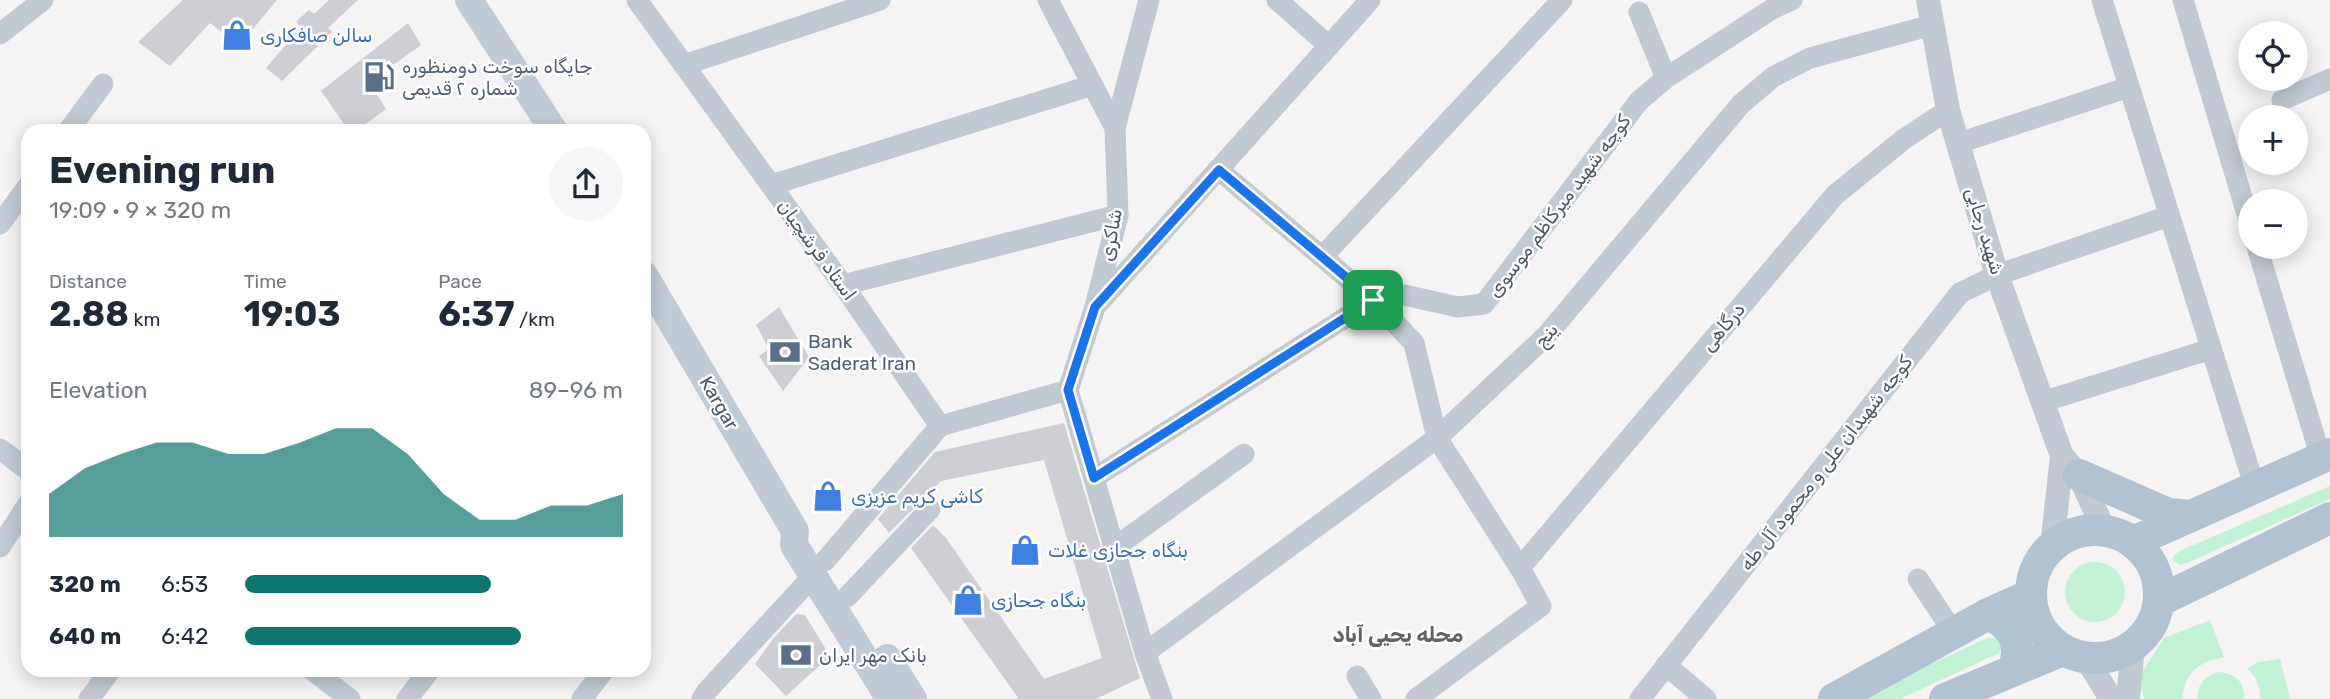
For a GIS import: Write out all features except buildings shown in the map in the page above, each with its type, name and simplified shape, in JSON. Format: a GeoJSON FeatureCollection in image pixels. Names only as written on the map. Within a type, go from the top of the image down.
{"type":"FeatureCollection","features":[{"type":"Feature","properties":{"kind":"main road"},"geometry":{"type":"LineString","coordinates":[[469,0],[549,124]]}},
{"type":"Feature","properties":{"kind":"main road","name":"Kargar"},"geometry":{"type":"LineString","coordinates":[[651,287],[794,531],[794,545],[847,597],[913,699]]}},
{"type":"Feature","properties":{"kind":"main road"},"geometry":{"type":"LineString","coordinates":[[2133,542],[2325,456]]}},
{"type":"Feature","properties":{"kind":"main road"},"geometry":{"type":"LineString","coordinates":[[2070,466],[2168,514],[2191,516]]}},
{"type":"Feature","properties":{"kind":"main road"},"geometry":{"type":"LineString","coordinates":[[2159,601],[2330,518]]}},
{"type":"Feature","properties":{"kind":"main road"},"geometry":{"type":"LineString","coordinates":[[1944,699],[2014,670],[2074,654],[2102,658],[2118,654],[2133,646],[2146,634],[2155,619],[2159,584],[2154,568],[2145,554],[2133,542],[2119,534],[2104,530],[2073,533],[2052,547],[2037,564],[2030,595],[2034,617],[2046,636],[2074,654]]}},
{"type":"Feature","properties":{"kind":"main road","name":"Kargar"},"geometry":{"type":"LineString","coordinates":[[819,569],[890,699]]}},
{"type":"Feature","properties":{"kind":"main road"},"geometry":{"type":"LineString","coordinates":[[1833,699],[1988,614],[2030,595]]}},
{"type":"Feature","properties":{"kind":"main road"},"geometry":{"type":"LineString","coordinates":[[1988,614],[2003,621],[2014,635],[2018,654],[2014,670]]}},
{"type":"Feature","properties":{"kind":"street"},"geometry":{"type":"LineString","coordinates":[[0,34],[43,0]]}},
{"type":"Feature","properties":{"kind":"street","name":"استاد فرشچیان"},"geometry":{"type":"LineString","coordinates":[[636,0],[843,285],[940,426]]}},
{"type":"Feature","properties":{"kind":"street"},"geometry":{"type":"LineString","coordinates":[[684,65],[880,0]]}},
{"type":"Feature","properties":{"kind":"street","name":"شاکری"},"geometry":{"type":"LineString","coordinates":[[1048,0],[1115,128],[1118,215],[1095,307],[1068,390]]}},
{"type":"Feature","properties":{"kind":"street"},"geometry":{"type":"LineString","coordinates":[[1115,128],[1149,0]]}},
{"type":"Feature","properties":{"kind":"street"},"geometry":{"type":"LineString","coordinates":[[1277,0],[1329,46]]}},
{"type":"Feature","properties":{"kind":"street"},"geometry":{"type":"LineString","coordinates":[[1095,307],[1370,0]]}},
{"type":"Feature","properties":{"kind":"street"},"geometry":{"type":"LineString","coordinates":[[1323,256],[1562,0]]}},
{"type":"Feature","properties":{"kind":"street","name":"کوچه شهید میرکاظم موسوی"},"geometry":{"type":"LineString","coordinates":[[1094,478],[1373,300],[1404,295],[1458,307],[1484,304],[1639,102],[1666,78],[1769,4],[1792,0]]}},
{"type":"Feature","properties":{"kind":"street","name":"شهید رجایی"},"geometry":{"type":"LineString","coordinates":[[1928,0],[1948,110],[1997,275],[2042,402],[2070,466],[2104,530]]}},
{"type":"Feature","properties":{"kind":"street"},"geometry":{"type":"LineString","coordinates":[[2102,0],[2255,488]]}},
{"type":"Feature","properties":{"kind":"street"},"geometry":{"type":"LineString","coordinates":[[2183,0],[2240,189]]}},
{"type":"Feature","properties":{"kind":"street"},"geometry":{"type":"LineString","coordinates":[[1639,12],[1666,78]]}},
{"type":"Feature","properties":{"kind":"street","name":"ینج"},"geometry":{"type":"LineString","coordinates":[[1145,653],[1437,438],[1546,336],[1741,104],[1773,77],[1810,58],[1932,25]]}},
{"type":"Feature","properties":{"kind":"street"},"geometry":{"type":"LineString","coordinates":[[2282,100],[2330,79]]}},
{"type":"Feature","properties":{"kind":"street"},"geometry":{"type":"LineString","coordinates":[[73,124],[103,84]]}},
{"type":"Feature","properties":{"kind":"street"},"geometry":{"type":"LineString","coordinates":[[771,185],[1093,85]]}},
{"type":"Feature","properties":{"kind":"street"},"geometry":{"type":"LineString","coordinates":[[1959,144],[2129,87]]}},
{"type":"Feature","properties":{"kind":"street","name":"درگاهی"},"geometry":{"type":"LineString","coordinates":[[1520,568],[1835,195],[1904,139],[1948,110]]}},
{"type":"Feature","properties":{"kind":"street"},"geometry":{"type":"LineString","coordinates":[[1219,170],[1373,300],[1414,343],[1437,438],[1520,568],[1541,606],[1416,699]]}},
{"type":"Feature","properties":{"kind":"street"},"geometry":{"type":"LineString","coordinates":[[0,225],[21,196]]}},
{"type":"Feature","properties":{"kind":"street"},"geometry":{"type":"LineString","coordinates":[[843,285],[1118,215]]}},
{"type":"Feature","properties":{"kind":"street","name":"کوچه شهیدان علی و محمود آل طه"},"geometry":{"type":"LineString","coordinates":[[1640,699],[1960,293],[1997,275],[2169,216]]}},
{"type":"Feature","properties":{"kind":"street"},"geometry":{"type":"LineString","coordinates":[[2261,259],[2325,456]]}},
{"type":"Feature","properties":{"kind":"street"},"geometry":{"type":"LineString","coordinates":[[2042,402],[2211,349]]}},
{"type":"Feature","properties":{"kind":"street"},"geometry":{"type":"LineString","coordinates":[[702,699],[819,569],[940,426],[1068,390],[1145,653],[1162,699]]}},
{"type":"Feature","properties":{"kind":"street"},"geometry":{"type":"LineString","coordinates":[[0,449],[21,465]]}},
{"type":"Feature","properties":{"kind":"street"},"geometry":{"type":"LineString","coordinates":[[1114,548],[1244,454]]}},
{"type":"Feature","properties":{"kind":"street","name":"شهید رجایی"},"geometry":{"type":"LineString","coordinates":[[2052,547],[2070,466]]}},
{"type":"Feature","properties":{"kind":"street"},"geometry":{"type":"LineString","coordinates":[[847,597],[930,509]]}},
{"type":"Feature","properties":{"kind":"street"},"geometry":{"type":"LineString","coordinates":[[0,547],[21,515]]}},
{"type":"Feature","properties":{"kind":"street"},"geometry":{"type":"LineString","coordinates":[[1918,579],[1954,633]]}},
{"type":"Feature","properties":{"kind":"street"},"geometry":{"type":"LineString","coordinates":[[2128,699],[2133,646]]}},
{"type":"Feature","properties":{"kind":"street"},"geometry":{"type":"LineString","coordinates":[[2074,654],[2111,699]]}},
{"type":"Feature","properties":{"kind":"street"},"geometry":{"type":"LineString","coordinates":[[1666,665],[1706,699]]}},
{"type":"Feature","properties":{"kind":"street"},"geometry":{"type":"LineString","coordinates":[[1357,676],[1371,699]]}},
{"type":"Feature","properties":{"kind":"street"},"geometry":{"type":"LineString","coordinates":[[89,699],[106,677]]}},
{"type":"Feature","properties":{"kind":"street"},"geometry":{"type":"LineString","coordinates":[[321,677],[350,699]]}},
{"type":"Feature","properties":{"kind":"street"},"geometry":{"type":"LineString","coordinates":[[407,699],[424,677]]}},
{"type":"Feature","properties":{"kind":"street"},"geometry":{"type":"LineString","coordinates":[[582,699],[599,677]]}},
{"type":"Feature","properties":{"kind":"green space"},"geometry":{"type":"Polygon","coordinates":[[[2330,486],[2330,499],[2187,563],[2180,565],[2172,560],[2174,555],[2182,550],[2330,486]]]}},
{"type":"Feature","properties":{"kind":"green space"},"geometry":{"type":"Polygon","coordinates":[[[2095,562],[2112,567],[2120,575],[2125,592],[2120,609],[2112,617],[2095,622],[2078,617],[2070,609],[2065,592],[2070,575],[2078,567],[2095,562]]]}},
{"type":"Feature","properties":{"kind":"green space"},"geometry":{"type":"Polygon","coordinates":[[[2210,620],[2224,657],[2207,662],[2194,670],[2186,681],[2182,699],[2144,699],[2139,677],[2164,638],[2210,620]]]}},
{"type":"Feature","properties":{"kind":"green space"},"geometry":{"type":"Polygon","coordinates":[[[1988,638],[1999,638],[2002,646],[1999,653],[1900,699],[1858,699],[1875,689],[1988,638]]]}},
{"type":"Feature","properties":{"kind":"green space"},"geometry":{"type":"Polygon","coordinates":[[[2280,659],[2290,699],[2260,699],[2257,682],[2247,668],[2259,662],[2280,659]]]}},
{"type":"Feature","properties":{"kind":"green space"},"geometry":{"type":"Polygon","coordinates":[[[2218,672],[2234,676],[2241,683],[2244,699],[2197,699],[2198,689],[2203,681],[2218,672]]]}},
{"type":"Feature","properties":{"kind":"place","name":"سالن صافكارى"},"geometry":{"type":"Point","coordinates":[237,35]}},
{"type":"Feature","properties":{"kind":"place","name":"جایگاه سوخت دومنظوره شماره ۲ قدیمی"},"geometry":{"type":"Point","coordinates":[379,77]}},
{"type":"Feature","properties":{"kind":"place","name":"Bank Saderat Iran"},"geometry":{"type":"Point","coordinates":[785,352]}},
{"type":"Feature","properties":{"kind":"place","name":"کاشی کریم عزیزی"},"geometry":{"type":"Point","coordinates":[828,496]}},
{"type":"Feature","properties":{"kind":"place","name":"بنگاه جحازی غلات"},"geometry":{"type":"Point","coordinates":[1025,550]}},
{"type":"Feature","properties":{"kind":"place","name":"بنگاه جحازی"},"geometry":{"type":"Point","coordinates":[968,600]}},
{"type":"Feature","properties":{"kind":"place","name":"بانک مهر ایران"},"geometry":{"type":"Point","coordinates":[796,655]}},
{"type":"Feature","properties":{"kind":"district","name":"محله یحیی آباد"},"geometry":{"type":"Point","coordinates":[1398,634]}},
{"type":"Feature","properties":{"kind":"route"},"geometry":{"type":"LineString","coordinates":[[1219,170],[1373,300],[1094,478],[1068,390],[1095,307],[1219,170]]}}]}
